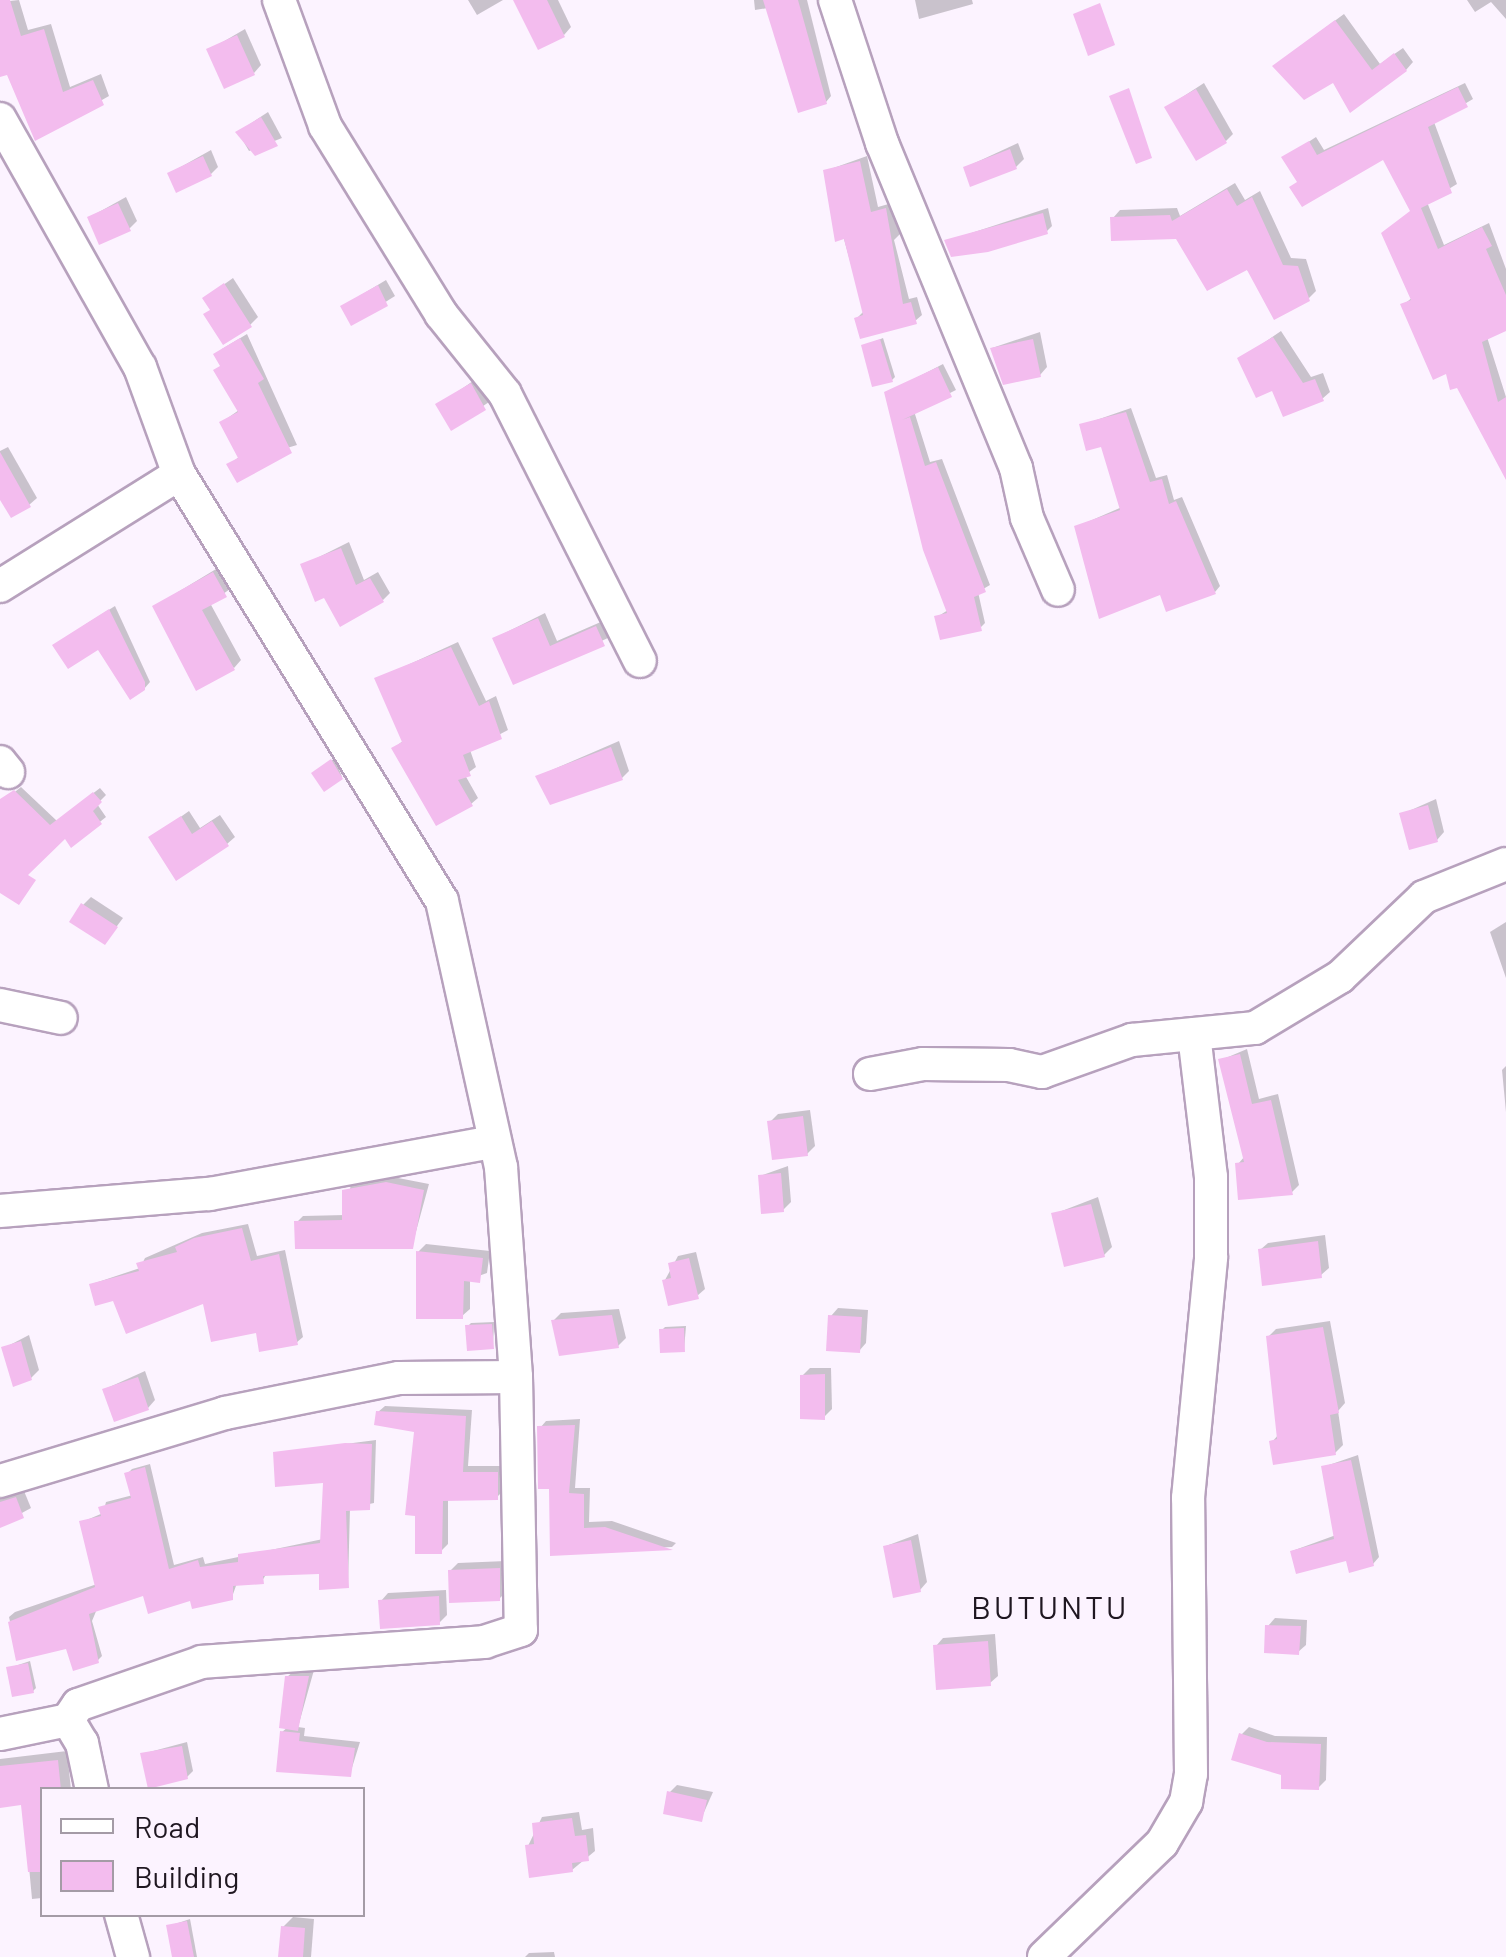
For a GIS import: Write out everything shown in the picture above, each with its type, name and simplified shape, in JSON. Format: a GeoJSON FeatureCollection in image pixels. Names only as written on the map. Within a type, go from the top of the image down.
{"type":"FeatureCollection","features":[{"type":"Feature","properties":{"kind":"street"},"geometry":{"type":"LineString","coordinates":[[279,0],[326,126],[441,314],[505,394],[640,661]]}},
{"type":"Feature","properties":{"kind":"street"},"geometry":{"type":"LineString","coordinates":[[834,0],[882,142],[1016,468],[1027,518],[1058,590]]}},
{"type":"Feature","properties":{"kind":"street"},"geometry":{"type":"LineString","coordinates":[[0,119],[140,366],[179,474],[442,901],[492,1142],[501,1166],[516,1376],[521,1630],[485,1642],[202,1662],[78,1704],[68,1720],[0,1734]]}},
{"type":"Feature","properties":{"kind":"street"},"geometry":{"type":"LineString","coordinates":[[0,586],[179,474]]}},
{"type":"Feature","properties":{"kind":"street"},"geometry":{"type":"LineString","coordinates":[[870,1074],[923,1064],[1009,1065],[1042,1072],[1132,1040],[1255,1028],[1340,977],[1424,898],[1506,864]]}},
{"type":"Feature","properties":{"kind":"street"},"geometry":{"type":"LineString","coordinates":[[0,1004],[61,1018]]}},
{"type":"Feature","properties":{"kind":"street"},"geometry":{"type":"LineString","coordinates":[[1044,1957],[1162,1843],[1186,1802],[1191,1774],[1188,1498],[1210,1258],[1211,1177],[1194,1034]]}},
{"type":"Feature","properties":{"kind":"street"},"geometry":{"type":"LineString","coordinates":[[0,1211],[208,1194],[492,1142]]}},
{"type":"Feature","properties":{"kind":"street"},"geometry":{"type":"LineString","coordinates":[[0,1481],[225,1413],[400,1378],[516,1376]]}},
{"type":"Feature","properties":{"kind":"street"},"geometry":{"type":"LineString","coordinates":[[68,1720],[82,1743],[91,1787]]}},
{"type":"Feature","properties":{"kind":"street"},"geometry":{"type":"LineString","coordinates":[[122,1917],[133,1957]]}},
{"type":"Feature","properties":{"kind":"building"},"geometry":{"type":"Polygon","coordinates":[[[0,0],[10,0],[21,36],[44,29],[63,92],[93,80],[104,105],[35,141],[7,75],[0,77],[0,0]]]}},
{"type":"Feature","properties":{"kind":"building"},"geometry":{"type":"Polygon","coordinates":[[[513,0],[547,0],[565,37],[538,50],[513,0]]]}},
{"type":"Feature","properties":{"kind":"building"},"geometry":{"type":"Polygon","coordinates":[[[763,0],[798,0],[827,104],[798,113],[763,0]]]}},
{"type":"Feature","properties":{"kind":"building"},"geometry":{"type":"Polygon","coordinates":[[[1100,3],[1115,45],[1088,56],[1073,14],[1100,3]]]}},
{"type":"Feature","properties":{"kind":"building"},"geometry":{"type":"Polygon","coordinates":[[[1335,20],[1372,70],[1394,53],[1407,71],[1350,113],[1333,83],[1304,100],[1272,66],[1335,20]]]}},
{"type":"Feature","properties":{"kind":"building"},"geometry":{"type":"Polygon","coordinates":[[[237,35],[255,75],[224,89],[206,49],[237,35]]]}},
{"type":"Feature","properties":{"kind":"building"},"geometry":{"type":"Polygon","coordinates":[[[1458,87],[1468,107],[1428,127],[1452,193],[1421,208],[1438,249],[1482,227],[1492,246],[1486,249],[1506,295],[1506,331],[1482,342],[1498,402],[1506,397],[1506,480],[1457,388],[1450,390],[1446,374],[1433,380],[1400,304],[1411,300],[1381,233],[1410,211],[1383,160],[1302,207],[1289,187],[1297,182],[1281,157],[1309,141],[1317,155],[1458,87]]]}},
{"type":"Feature","properties":{"kind":"building"},"geometry":{"type":"Polygon","coordinates":[[[1129,88],[1152,158],[1136,164],[1109,96],[1129,88]]]}},
{"type":"Feature","properties":{"kind":"building"},"geometry":{"type":"Polygon","coordinates":[[[1196,89],[1227,143],[1196,161],[1164,107],[1196,89]]]}},
{"type":"Feature","properties":{"kind":"building"},"geometry":{"type":"Polygon","coordinates":[[[261,117],[278,146],[255,156],[235,132],[261,117]]]}},
{"type":"Feature","properties":{"kind":"building"},"geometry":{"type":"Polygon","coordinates":[[[1010,149],[1017,169],[970,187],[963,167],[1010,149]]]}},
{"type":"Feature","properties":{"kind":"building"},"geometry":{"type":"Polygon","coordinates":[[[203,156],[212,176],[176,193],[167,173],[203,156]]]}},
{"type":"Feature","properties":{"kind":"building"},"geometry":{"type":"Polygon","coordinates":[[[860,161],[871,212],[886,208],[903,304],[911,302],[917,324],[860,339],[854,318],[863,315],[844,239],[835,242],[823,170],[860,161]]]}},
{"type":"Feature","properties":{"kind":"building"},"geometry":{"type":"Polygon","coordinates":[[[1227,189],[1237,206],[1252,197],[1283,265],[1298,266],[1310,301],[1274,320],[1247,270],[1207,291],[1176,239],[1111,241],[1110,217],[1170,215],[1172,221],[1227,189]]]}},
{"type":"Feature","properties":{"kind":"building"},"geometry":{"type":"Polygon","coordinates":[[[118,203],[131,231],[99,245],[87,217],[118,203]]]}},
{"type":"Feature","properties":{"kind":"building"},"geometry":{"type":"Polygon","coordinates":[[[1043,213],[1048,234],[988,252],[951,257],[944,240],[1043,213]]]}},
{"type":"Feature","properties":{"kind":"building"},"geometry":{"type":"Polygon","coordinates":[[[224,283],[252,327],[223,345],[203,314],[210,310],[202,298],[224,283]]]}},
{"type":"Feature","properties":{"kind":"building"},"geometry":{"type":"Polygon","coordinates":[[[378,285],[388,306],[351,326],[340,306],[378,285]]]}},
{"type":"Feature","properties":{"kind":"building"},"geometry":{"type":"Polygon","coordinates":[[[1273,337],[1303,383],[1315,379],[1324,401],[1283,417],[1272,391],[1256,398],[1237,358],[1273,337]]]}},
{"type":"Feature","properties":{"kind":"building"},"geometry":{"type":"Polygon","coordinates":[[[240,338],[264,379],[258,383],[292,453],[237,483],[226,464],[238,458],[219,422],[238,412],[213,370],[220,366],[213,354],[240,338]]]}},
{"type":"Feature","properties":{"kind":"building"},"geometry":{"type":"Polygon","coordinates":[[[880,339],[893,382],[872,387],[861,345],[880,339]]]}},
{"type":"Feature","properties":{"kind":"building"},"geometry":{"type":"Polygon","coordinates":[[[1033,339],[1041,377],[1003,385],[990,348],[1033,339]]]}},
{"type":"Feature","properties":{"kind":"building"},"geometry":{"type":"Polygon","coordinates":[[[938,367],[952,397],[902,420],[910,417],[925,466],[936,462],[986,592],[974,597],[982,631],[940,640],[934,616],[947,613],[923,550],[884,392],[938,367]]]}},
{"type":"Feature","properties":{"kind":"building"},"geometry":{"type":"Polygon","coordinates":[[[471,383],[486,410],[451,431],[435,404],[471,383]]]}},
{"type":"Feature","properties":{"kind":"building"},"geometry":{"type":"Polygon","coordinates":[[[1126,412],[1150,482],[1162,479],[1169,504],[1176,501],[1216,594],[1166,612],[1160,595],[1099,619],[1074,526],[1120,510],[1101,447],[1086,451],[1079,424],[1126,412]]]}},
{"type":"Feature","properties":{"kind":"building"},"geometry":{"type":"Polygon","coordinates":[[[0,452],[31,507],[11,518],[0,500],[0,452]]]}},
{"type":"Feature","properties":{"kind":"building"},"geometry":{"type":"Polygon","coordinates":[[[341,548],[356,585],[370,578],[384,602],[340,627],[324,598],[315,602],[300,564],[341,548]]]}},
{"type":"Feature","properties":{"kind":"building"},"geometry":{"type":"Polygon","coordinates":[[[213,572],[227,597],[202,610],[235,670],[196,691],[152,606],[213,572]]]}},
{"type":"Feature","properties":{"kind":"building"},"geometry":{"type":"Polygon","coordinates":[[[109,609],[145,682],[145,690],[130,700],[98,650],[68,669],[52,645],[109,609]]]}},
{"type":"Feature","properties":{"kind":"building"},"geometry":{"type":"Polygon","coordinates":[[[538,618],[550,646],[596,626],[605,646],[513,685],[492,638],[538,618]]]}},
{"type":"Feature","properties":{"kind":"building"},"geometry":{"type":"Polygon","coordinates":[[[451,647],[479,706],[489,701],[502,739],[463,755],[471,776],[458,780],[473,806],[436,826],[391,748],[402,742],[374,678],[451,647]]]}},
{"type":"Feature","properties":{"kind":"building"},"geometry":{"type":"Polygon","coordinates":[[[611,747],[623,780],[550,805],[535,776],[611,747]]]}},
{"type":"Feature","properties":{"kind":"building"},"geometry":{"type":"Polygon","coordinates":[[[331,759],[343,779],[324,792],[311,773],[331,759]]]}},
{"type":"Feature","properties":{"kind":"building"},"geometry":{"type":"Polygon","coordinates":[[[14,790],[50,825],[93,792],[102,802],[93,811],[102,824],[71,848],[65,839],[28,875],[36,880],[19,905],[0,893],[0,799],[14,790]]]}},
{"type":"Feature","properties":{"kind":"building"},"geometry":{"type":"Polygon","coordinates":[[[1428,805],[1438,842],[1409,850],[1399,813],[1428,805]]]}},
{"type":"Feature","properties":{"kind":"building"},"geometry":{"type":"Polygon","coordinates":[[[181,816],[192,834],[212,821],[229,846],[176,881],[148,837],[181,816]]]}},
{"type":"Feature","properties":{"kind":"building"},"geometry":{"type":"Polygon","coordinates":[[[81,903],[118,927],[105,945],[69,922],[81,903]]]}},
{"type":"Feature","properties":{"kind":"building"},"geometry":{"type":"Polygon","coordinates":[[[1240,1054],[1252,1104],[1271,1100],[1293,1195],[1238,1200],[1235,1163],[1244,1162],[1218,1059],[1240,1054]]]}},
{"type":"Feature","properties":{"kind":"building"},"geometry":{"type":"Polygon","coordinates":[[[803,1116],[808,1156],[772,1160],[767,1121],[803,1116]]]}},
{"type":"Feature","properties":{"kind":"building"},"geometry":{"type":"Polygon","coordinates":[[[781,1173],[784,1212],[761,1214],[758,1175],[781,1173]]]}},
{"type":"Feature","properties":{"kind":"building"},"geometry":{"type":"Polygon","coordinates":[[[386,1182],[424,1190],[413,1249],[295,1249],[294,1221],[342,1220],[342,1190],[386,1182]]]}},
{"type":"Feature","properties":{"kind":"building"},"geometry":{"type":"Polygon","coordinates":[[[1091,1204],[1105,1257],[1064,1267],[1051,1213],[1091,1204]]]}},
{"type":"Feature","properties":{"kind":"building"},"geometry":{"type":"Polygon","coordinates":[[[242,1228],[251,1261],[279,1254],[298,1345],[259,1352],[256,1333],[211,1342],[203,1304],[126,1334],[113,1301],[95,1306],[89,1284],[139,1271],[136,1263],[177,1252],[175,1247],[194,1238],[242,1228]]]}},
{"type":"Feature","properties":{"kind":"building"},"geometry":{"type":"Polygon","coordinates":[[[1318,1241],[1322,1278],[1262,1286],[1258,1249],[1318,1241]]]}},
{"type":"Feature","properties":{"kind":"building"},"geometry":{"type":"Polygon","coordinates":[[[416,1251],[483,1258],[480,1283],[464,1281],[463,1319],[416,1319],[416,1251]]]}},
{"type":"Feature","properties":{"kind":"building"},"geometry":{"type":"Polygon","coordinates":[[[689,1258],[699,1299],[668,1306],[662,1280],[671,1278],[668,1263],[689,1258]]]}},
{"type":"Feature","properties":{"kind":"building"},"geometry":{"type":"Polygon","coordinates":[[[612,1315],[619,1348],[559,1356],[551,1320],[612,1315]]]}},
{"type":"Feature","properties":{"kind":"building"},"geometry":{"type":"Polygon","coordinates":[[[828,1315],[862,1317],[860,1353],[826,1351],[828,1315]]]}},
{"type":"Feature","properties":{"kind":"building"},"geometry":{"type":"Polygon","coordinates":[[[492,1324],[494,1349],[467,1351],[465,1325],[492,1324]]]}},
{"type":"Feature","properties":{"kind":"building"},"geometry":{"type":"Polygon","coordinates":[[[1323,1327],[1339,1413],[1330,1415],[1336,1455],[1273,1465],[1269,1441],[1277,1439],[1266,1336],[1323,1327]]]}},
{"type":"Feature","properties":{"kind":"building"},"geometry":{"type":"Polygon","coordinates":[[[684,1328],[685,1352],[660,1353],[659,1329],[684,1328]]]}},
{"type":"Feature","properties":{"kind":"building"},"geometry":{"type":"Polygon","coordinates":[[[21,1341],[32,1380],[13,1387],[1,1347],[21,1341]]]}},
{"type":"Feature","properties":{"kind":"building"},"geometry":{"type":"Polygon","coordinates":[[[825,1374],[825,1420],[800,1419],[800,1375],[825,1374]]]}},
{"type":"Feature","properties":{"kind":"building"},"geometry":{"type":"Polygon","coordinates":[[[138,1377],[149,1410],[114,1422],[102,1389],[138,1377]]]}},
{"type":"Feature","properties":{"kind":"building"},"geometry":{"type":"Polygon","coordinates":[[[376,1411],[466,1416],[463,1472],[498,1472],[498,1500],[443,1501],[442,1554],[415,1554],[415,1516],[405,1515],[414,1432],[374,1425],[376,1411]]]}},
{"type":"Feature","properties":{"kind":"building"},"geometry":{"type":"Polygon","coordinates":[[[575,1425],[569,1493],[584,1494],[584,1528],[605,1527],[673,1550],[550,1556],[549,1489],[538,1489],[537,1426],[575,1425]]]}},
{"type":"Feature","properties":{"kind":"building"},"geometry":{"type":"Polygon","coordinates":[[[345,1443],[372,1444],[370,1510],[346,1511],[349,1588],[319,1590],[319,1574],[263,1576],[264,1584],[233,1586],[233,1600],[192,1609],[190,1601],[148,1614],[143,1596],[89,1614],[99,1663],[73,1671],[66,1649],[16,1661],[8,1622],[95,1587],[79,1521],[101,1516],[98,1507],[131,1498],[124,1473],[145,1467],[169,1569],[198,1560],[200,1567],[238,1562],[238,1554],[320,1543],[323,1483],[275,1487],[273,1452],[345,1443]]]}},
{"type":"Feature","properties":{"kind":"building"},"geometry":{"type":"Polygon","coordinates":[[[1351,1460],[1374,1566],[1349,1573],[1346,1561],[1296,1574],[1290,1551],[1334,1539],[1321,1466],[1351,1460]]]}},
{"type":"Feature","properties":{"kind":"building"},"geometry":{"type":"Polygon","coordinates":[[[16,1497],[24,1518],[0,1528],[0,1502],[16,1497]]]}},
{"type":"Feature","properties":{"kind":"building"},"geometry":{"type":"Polygon","coordinates":[[[911,1540],[921,1592],[893,1598],[883,1546],[911,1540]]]}},
{"type":"Feature","properties":{"kind":"building"},"geometry":{"type":"Polygon","coordinates":[[[500,1568],[500,1601],[449,1603],[448,1570],[500,1568]]]}},
{"type":"Feature","properties":{"kind":"building"},"geometry":{"type":"Polygon","coordinates":[[[439,1596],[440,1625],[380,1629],[378,1600],[439,1596]]]}},
{"type":"Feature","properties":{"kind":"building"},"geometry":{"type":"Polygon","coordinates":[[[1265,1625],[1301,1626],[1299,1655],[1264,1653],[1265,1625]]]}},
{"type":"Feature","properties":{"kind":"building"},"geometry":{"type":"Polygon","coordinates":[[[988,1641],[991,1686],[936,1690],[933,1645],[988,1641]]]}},
{"type":"Feature","properties":{"kind":"building"},"geometry":{"type":"Polygon","coordinates":[[[28,1663],[34,1693],[12,1697],[6,1667],[28,1663]]]}},
{"type":"Feature","properties":{"kind":"building"},"geometry":{"type":"Polygon","coordinates":[[[285,1676],[309,1676],[298,1731],[279,1728],[285,1676]]]}},
{"type":"Feature","properties":{"kind":"building"},"geometry":{"type":"Polygon","coordinates":[[[280,1731],[300,1733],[299,1741],[355,1748],[351,1777],[276,1772],[280,1731]]]}},
{"type":"Feature","properties":{"kind":"building"},"geometry":{"type":"Polygon","coordinates":[[[1239,1733],[1267,1742],[1321,1744],[1319,1790],[1281,1789],[1281,1775],[1231,1760],[1239,1733]]]}},
{"type":"Feature","properties":{"kind":"building"},"geometry":{"type":"Polygon","coordinates":[[[182,1746],[188,1779],[148,1787],[140,1753],[182,1746]]]}},
{"type":"Feature","properties":{"kind":"building"},"geometry":{"type":"Polygon","coordinates":[[[58,1760],[61,1787],[40,1787],[40,1872],[28,1872],[21,1805],[0,1808],[0,1766],[58,1760]]]}},
{"type":"Feature","properties":{"kind":"building"},"geometry":{"type":"Polygon","coordinates":[[[667,1791],[707,1800],[702,1822],[663,1814],[667,1791]]]}},
{"type":"Feature","properties":{"kind":"building"},"geometry":{"type":"Polygon","coordinates":[[[572,1818],[575,1836],[586,1835],[589,1861],[572,1863],[573,1872],[529,1878],[525,1845],[534,1844],[532,1823],[572,1818]]]}},
{"type":"Feature","properties":{"kind":"building"},"geometry":{"type":"Polygon","coordinates":[[[187,1921],[194,1957],[172,1957],[166,1925],[187,1921]]]}},
{"type":"Feature","properties":{"kind":"building"},"geometry":{"type":"Polygon","coordinates":[[[281,1926],[305,1928],[303,1957],[278,1957],[281,1926]]]}},
{"type":"Feature","properties":{"kind":"district","name":"BUTUNTU"},"geometry":{"type":"Point","coordinates":[1050,1606]}}]}
